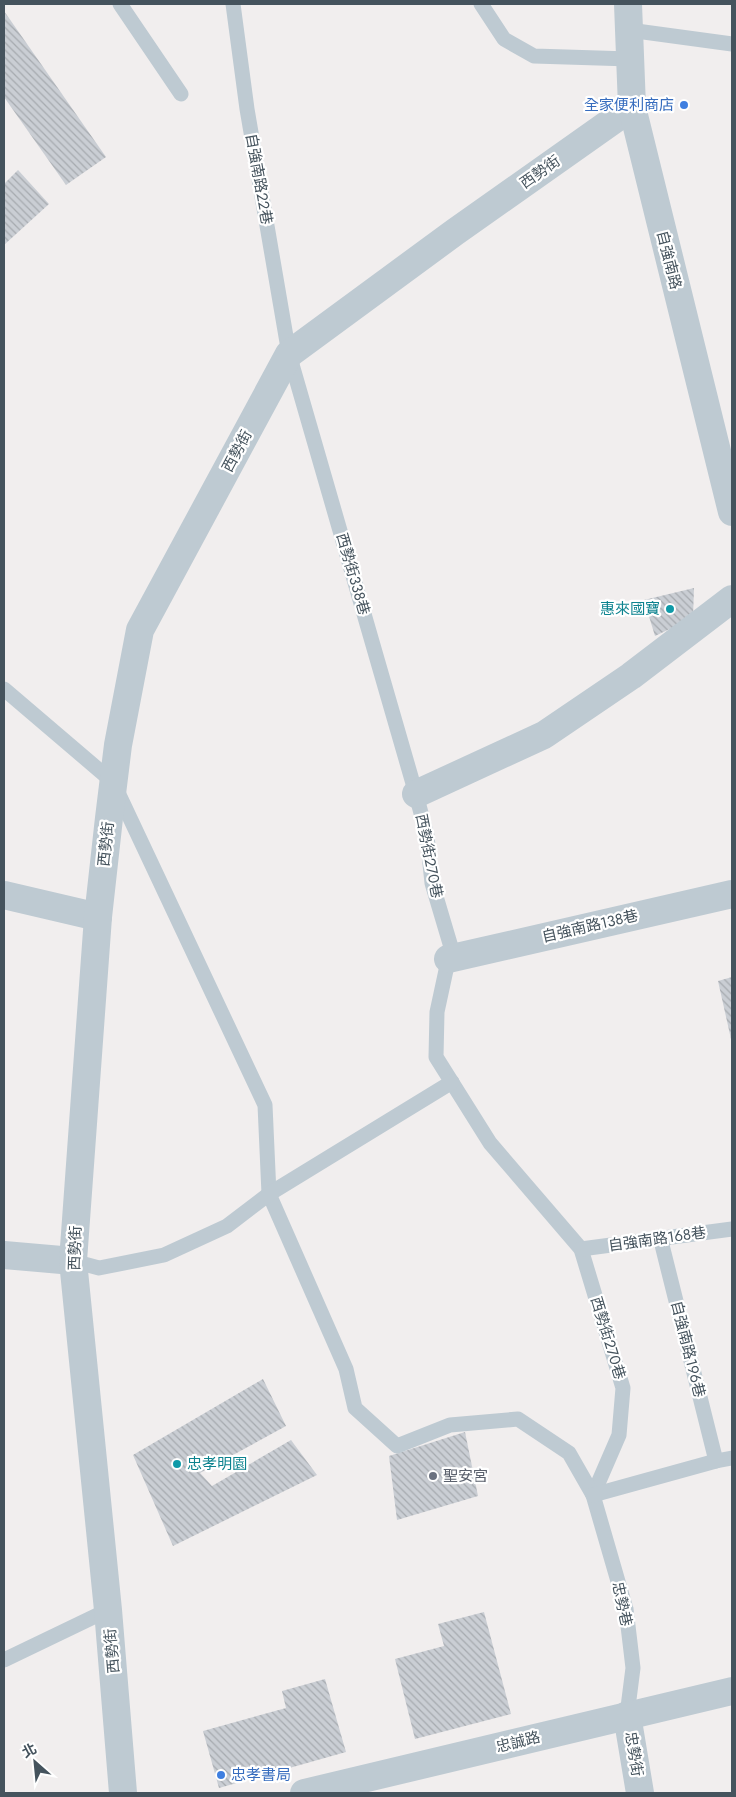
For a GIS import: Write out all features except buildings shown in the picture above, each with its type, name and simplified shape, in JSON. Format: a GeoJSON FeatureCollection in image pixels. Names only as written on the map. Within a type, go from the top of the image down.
{"type":"FeatureCollection","features":[{"type":"Feature","properties":{"kind":"street","name":"自強南路"},"geometry":{"type":"LineString","coordinates":[[628,4],[632,107],[732,512]]}},
{"type":"Feature","properties":{"kind":"street","name":"西勢街"},"geometry":{"type":"LineString","coordinates":[[123,1793],[108,1610],[73,1261],[98,918],[118,745],[140,630],[289,354],[455,232],[632,107]]}},
{"type":"Feature","properties":{"kind":"street"},"geometry":{"type":"LineString","coordinates":[[416,794],[544,735],[631,676],[732,599]]}},
{"type":"Feature","properties":{"kind":"street","name":"自強南路138巷"},"geometry":{"type":"LineString","coordinates":[[448,959],[732,894]]}},
{"type":"Feature","properties":{"kind":"street"},"geometry":{"type":"LineString","coordinates":[[4,895],[98,918]]}},
{"type":"Feature","properties":{"kind":"street"},"geometry":{"type":"LineString","coordinates":[[4,1254],[73,1261]]}},
{"type":"Feature","properties":{"kind":"street","name":"忠誠路"},"geometry":{"type":"LineString","coordinates":[[304,1793],[732,1691]]}},
{"type":"Feature","properties":{"kind":"street","name":"忠勢街"},"geometry":{"type":"LineString","coordinates":[[628,1715],[640,1793]]}},
{"type":"Feature","properties":{"kind":"lane"},"geometry":{"type":"LineString","coordinates":[[120,4],[181,94]]}},
{"type":"Feature","properties":{"kind":"lane","name":"自強南路22巷"},"geometry":{"type":"LineString","coordinates":[[233,4],[247,109],[289,354]]}},
{"type":"Feature","properties":{"kind":"lane"},"geometry":{"type":"LineString","coordinates":[[481,4],[504,39],[534,56],[630,59]]}},
{"type":"Feature","properties":{"kind":"lane"},"geometry":{"type":"LineString","coordinates":[[629,30],[732,44]]}},
{"type":"Feature","properties":{"kind":"lane","name":"西勢街338巷"},"geometry":{"type":"LineString","coordinates":[[289,354],[416,794]]}},
{"type":"Feature","properties":{"kind":"lane"},"geometry":{"type":"LineString","coordinates":[[4,688],[113,782],[265,1105],[269,1194],[346,1369],[355,1408],[371,1425],[396,1446],[450,1425],[518,1419],[569,1453],[593,1494],[732,1458]]}},
{"type":"Feature","properties":{"kind":"lane","name":"西勢街270巷"},"geometry":{"type":"LineString","coordinates":[[416,794],[427,836],[432,883],[451,947],[437,1012],[436,1057],[490,1143],[581,1249],[623,1388],[619,1435],[593,1494]]}},
{"type":"Feature","properties":{"kind":"lane"},"geometry":{"type":"LineString","coordinates":[[73,1261],[98,1268],[164,1255],[227,1226],[269,1194],[452,1082]]}},
{"type":"Feature","properties":{"kind":"lane","name":"自強南路168巷"},"geometry":{"type":"LineString","coordinates":[[581,1249],[660,1237],[732,1229]]}},
{"type":"Feature","properties":{"kind":"lane","name":"自強南路196巷"},"geometry":{"type":"LineString","coordinates":[[660,1237],[716,1461]]}},
{"type":"Feature","properties":{"kind":"lane","name":"忠勢巷"},"geometry":{"type":"LineString","coordinates":[[593,1494],[626,1609],[633,1668],[628,1715]]}},
{"type":"Feature","properties":{"kind":"lane"},"geometry":{"type":"LineString","coordinates":[[4,1660],[108,1610]]}},
{"type":"Feature","properties":{"kind":"place","name":"全家便利商店"},"geometry":{"type":"Point","coordinates":[684,105]}},
{"type":"Feature","properties":{"kind":"place","name":"惠來國寶"},"geometry":{"type":"Point","coordinates":[670,609]}},
{"type":"Feature","properties":{"kind":"place","name":"忠孝明園"},"geometry":{"type":"Point","coordinates":[177,1464]}},
{"type":"Feature","properties":{"kind":"place","name":"聖安宮"},"geometry":{"type":"Point","coordinates":[433,1476]}},
{"type":"Feature","properties":{"kind":"place","name":"忠孝書局"},"geometry":{"type":"Point","coordinates":[221,1775]}}]}
